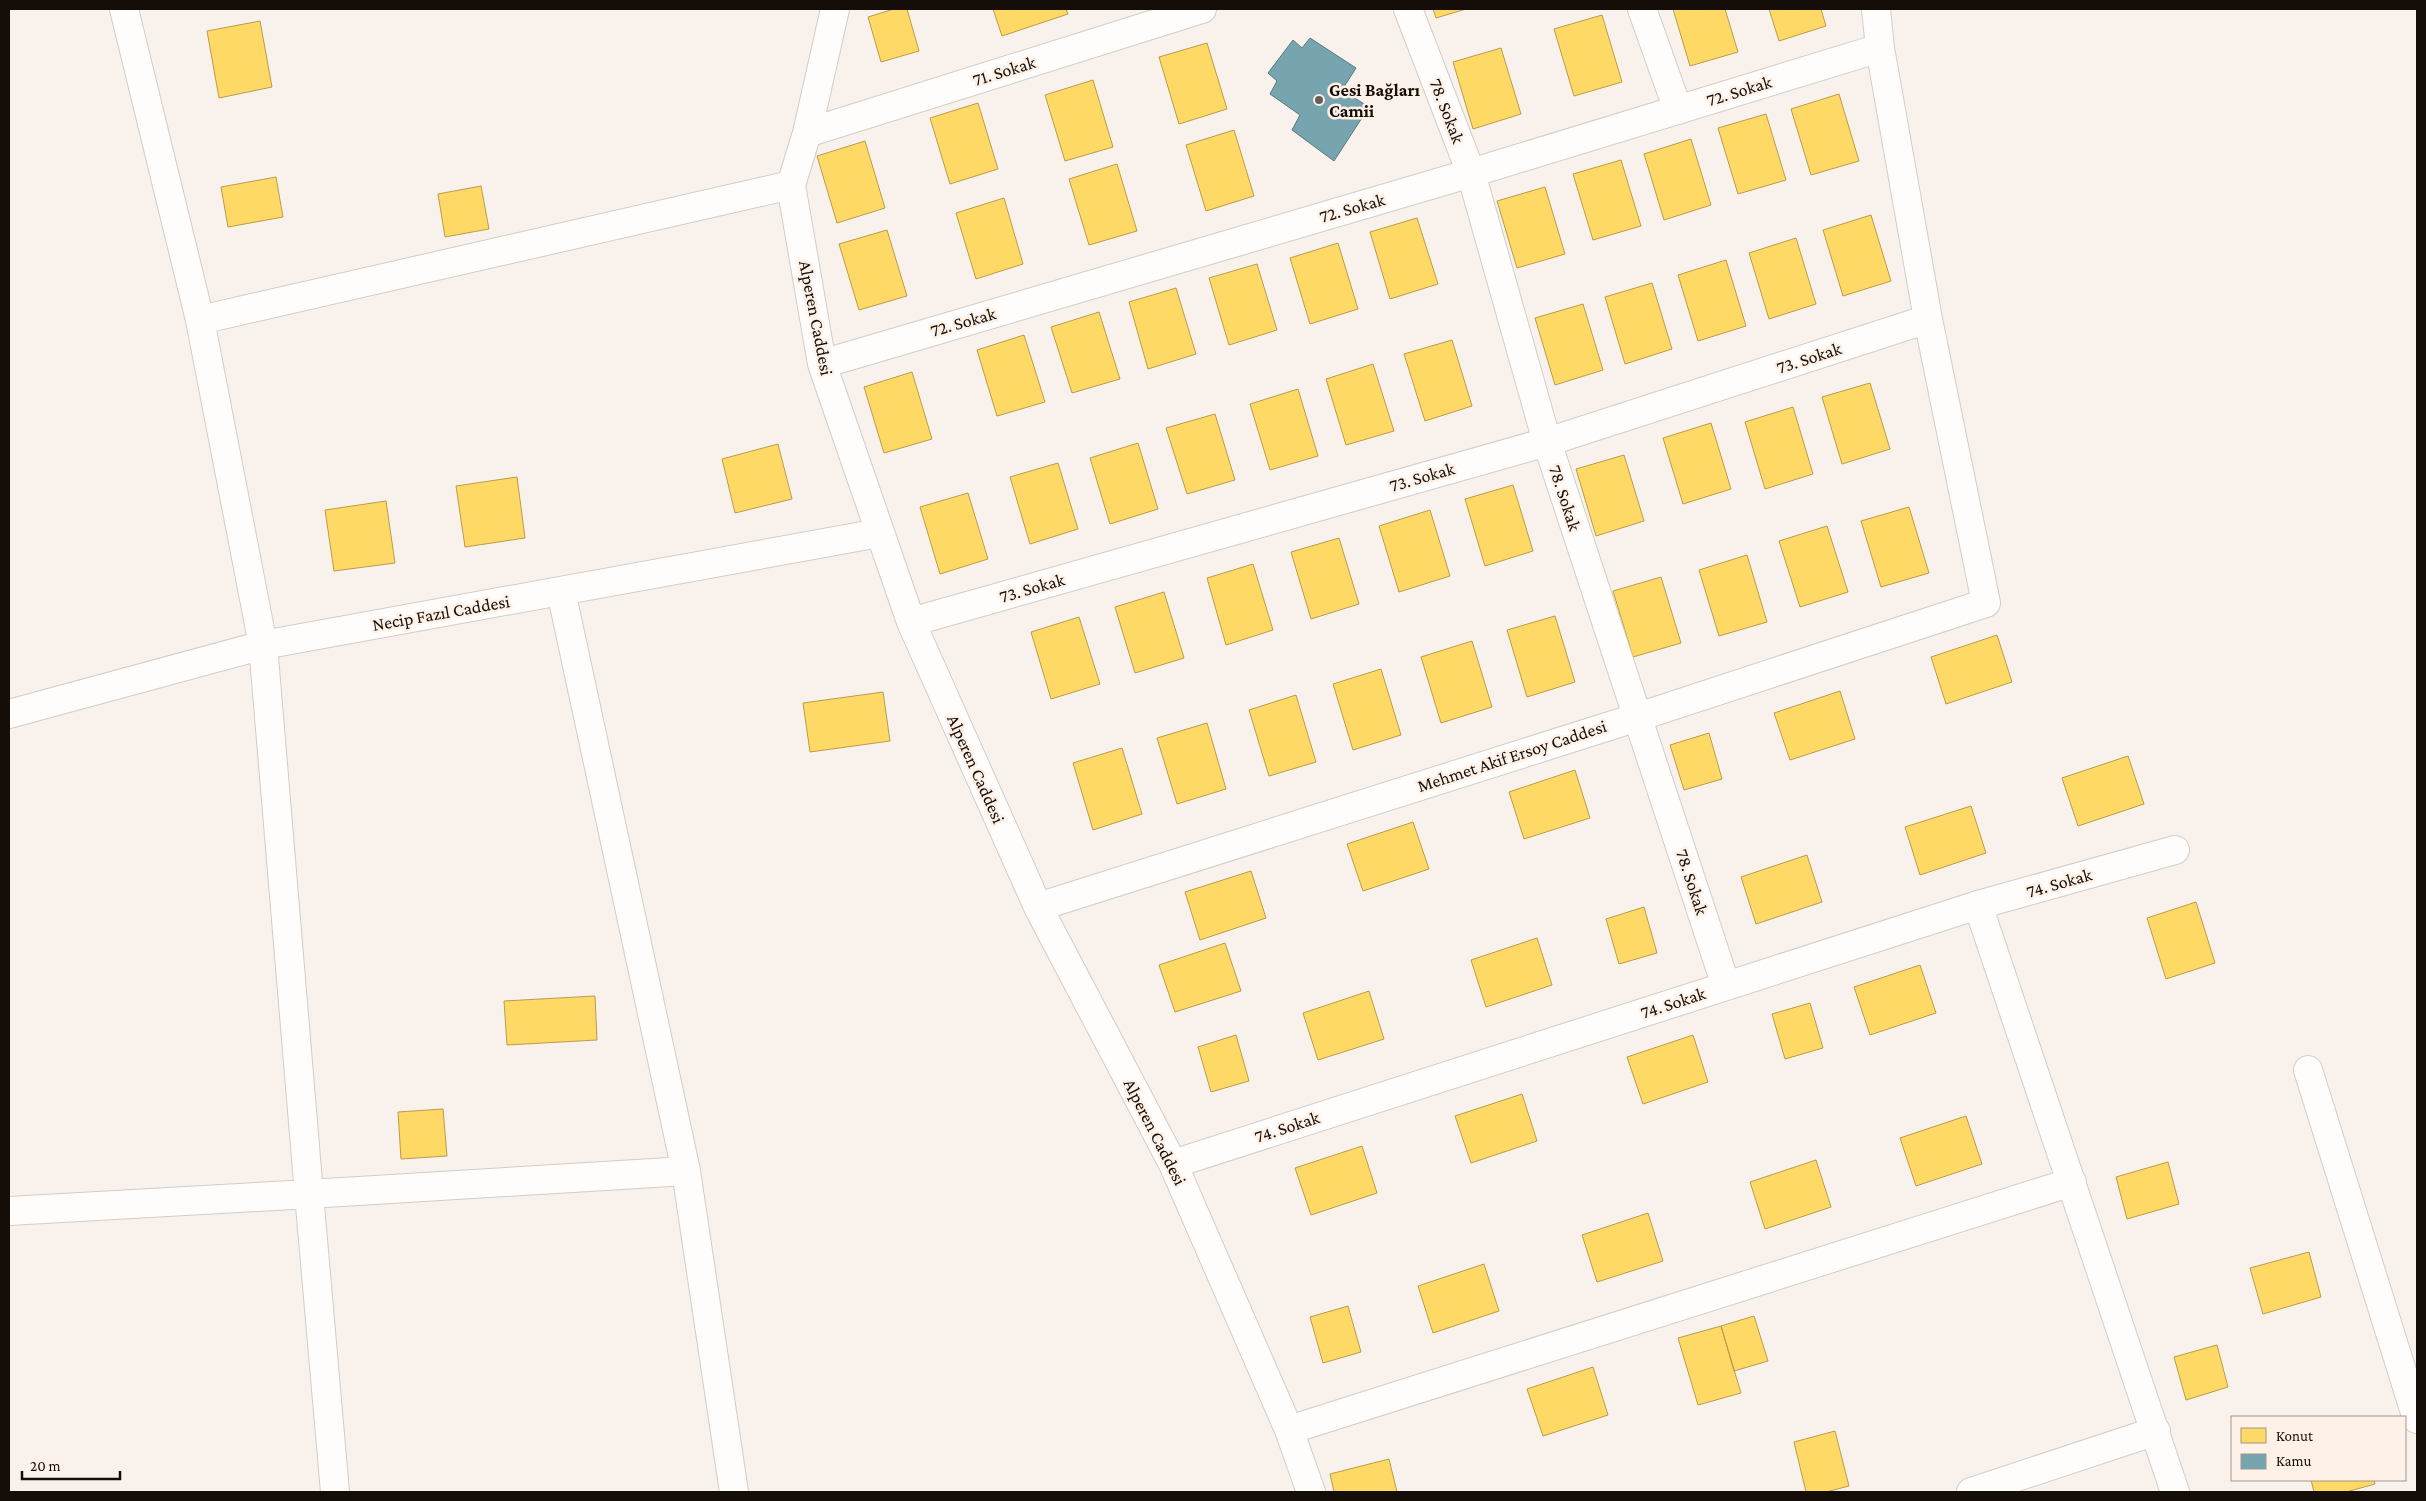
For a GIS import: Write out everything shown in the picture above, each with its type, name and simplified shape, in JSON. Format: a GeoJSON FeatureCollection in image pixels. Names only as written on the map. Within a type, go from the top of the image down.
{"type":"FeatureCollection","features":[{"type":"Feature","properties":{"kind":"street"},"geometry":{"type":"LineString","coordinates":[[124,9],[200,320],[263,645],[336,1492]]}},
{"type":"Feature","properties":{"kind":"street","name":"Alperen Caddesi"},"geometry":{"type":"LineString","coordinates":[[835,9],[807,133],[791,184],[822,364],[911,622],[1038,907],[1173,1164],[1289,1430],[1311,1492]]}},
{"type":"Feature","properties":{"kind":"street","name":"71. Sokak"},"geometry":{"type":"LineString","coordinates":[[807,133],[1202,9]]}},
{"type":"Feature","properties":{"kind":"street","name":"78. Sokak"},"geometry":{"type":"LineString","coordinates":[[1408,9],[1471,173],[1547,442],[1726,986]]}},
{"type":"Feature","properties":{"kind":"street"},"geometry":{"type":"LineString","coordinates":[[1642,9],[1678,110]]}},
{"type":"Feature","properties":{"kind":"street"},"geometry":{"type":"LineString","coordinates":[[1876,9],[1880,48],[1928,320]]}},
{"type":"Feature","properties":{"kind":"street","name":"72. Sokak"},"geometry":{"type":"LineString","coordinates":[[822,364],[1471,173],[1880,48]]}},
{"type":"Feature","properties":{"kind":"street"},"geometry":{"type":"LineString","coordinates":[[200,320],[791,184]]}},
{"type":"Feature","properties":{"kind":"street","name":"73. Sokak"},"geometry":{"type":"LineString","coordinates":[[911,622],[1547,442],[1928,320]]}},
{"type":"Feature","properties":{"kind":"street","name":"Mehmet Akif Ersoy Caddesi"},"geometry":{"type":"LineString","coordinates":[[1038,907],[1638,717],[1986,603],[1928,320]]}},
{"type":"Feature","properties":{"kind":"street","name":"Necip Fazıl Caddesi"},"geometry":{"type":"LineString","coordinates":[[9,714],[263,645],[879,533]]}},
{"type":"Feature","properties":{"kind":"street"},"geometry":{"type":"LineString","coordinates":[[561,591],[686,1172],[734,1492]]}},
{"type":"Feature","properties":{"kind":"street","name":"74. Sokak"},"geometry":{"type":"LineString","coordinates":[[1173,1164],[1978,905],[2175,850]]}},
{"type":"Feature","properties":{"kind":"street"},"geometry":{"type":"LineString","coordinates":[[1978,905],[2176,1492]]}},
{"type":"Feature","properties":{"kind":"street"},"geometry":{"type":"LineString","coordinates":[[2308,1070],[2417,1419]]}},
{"type":"Feature","properties":{"kind":"street"},"geometry":{"type":"LineString","coordinates":[[9,1211],[686,1172]]}},
{"type":"Feature","properties":{"kind":"street"},"geometry":{"type":"LineString","coordinates":[[1289,1430],[2072,1182]]}},
{"type":"Feature","properties":{"kind":"street"},"geometry":{"type":"LineString","coordinates":[[1971,1492],[2156,1431]]}},
{"type":"Feature","properties":{"kind":"building: Konut"},"geometry":{"type":"Polygon","coordinates":[[[894,9],[907,9],[919,51],[881,62],[868,17],[894,9]]]}},
{"type":"Feature","properties":{"kind":"building: Konut"},"geometry":{"type":"Polygon","coordinates":[[[993,9],[1066,9],[1068,14],[1002,36],[993,9]]]}},
{"type":"Feature","properties":{"kind":"building: Konut"},"geometry":{"type":"Polygon","coordinates":[[[1433,9],[1466,9],[1436,18],[1433,9]]]}},
{"type":"Feature","properties":{"kind":"building: Konut"},"geometry":{"type":"Polygon","coordinates":[[[1673,9],[1725,9],[1738,52],[1690,66],[1673,9]]]}},
{"type":"Feature","properties":{"kind":"building: Konut"},"geometry":{"type":"Polygon","coordinates":[[[1769,9],[1821,9],[1826,26],[1779,41],[1769,9]]]}},
{"type":"Feature","properties":{"kind":"building: Konut"},"geometry":{"type":"Polygon","coordinates":[[[1602,15],[1622,82],[1574,96],[1554,29],[1602,15]]]}},
{"type":"Feature","properties":{"kind":"building: Konut"},"geometry":{"type":"Polygon","coordinates":[[[260,21],[272,87],[219,98],[207,31],[260,21]]]}},
{"type":"Feature","properties":{"kind":"building: Konut"},"geometry":{"type":"Polygon","coordinates":[[[1207,43],[1227,109],[1179,124],[1159,57],[1207,43]]]}},
{"type":"Feature","properties":{"kind":"building: Konut"},"geometry":{"type":"Polygon","coordinates":[[[1501,48],[1521,114],[1473,129],[1453,62],[1501,48]]]}},
{"type":"Feature","properties":{"kind":"building: Konut"},"geometry":{"type":"Polygon","coordinates":[[[1093,80],[1113,147],[1065,161],[1045,95],[1093,80]]]}},
{"type":"Feature","properties":{"kind":"building: Konut"},"geometry":{"type":"Polygon","coordinates":[[[1839,94],[1859,161],[1811,175],[1791,109],[1839,94]]]}},
{"type":"Feature","properties":{"kind":"building: Konut"},"geometry":{"type":"Polygon","coordinates":[[[978,103],[998,169],[950,184],[930,118],[978,103]]]}},
{"type":"Feature","properties":{"kind":"building: Konut"},"geometry":{"type":"Polygon","coordinates":[[[1766,114],[1786,180],[1738,194],[1718,128],[1766,114]]]}},
{"type":"Feature","properties":{"kind":"building: Konut"},"geometry":{"type":"Polygon","coordinates":[[[1234,130],[1254,196],[1206,211],[1186,145],[1234,130]]]}},
{"type":"Feature","properties":{"kind":"building: Konut"},"geometry":{"type":"Polygon","coordinates":[[[1691,139],[1711,205],[1664,220],[1644,154],[1691,139]]]}},
{"type":"Feature","properties":{"kind":"building: Konut"},"geometry":{"type":"Polygon","coordinates":[[[865,141],[885,208],[837,223],[817,156],[865,141]]]}},
{"type":"Feature","properties":{"kind":"building: Konut"},"geometry":{"type":"Polygon","coordinates":[[[1621,160],[1641,226],[1593,240],[1573,174],[1621,160]]]}},
{"type":"Feature","properties":{"kind":"building: Konut"},"geometry":{"type":"Polygon","coordinates":[[[1117,164],[1137,231],[1089,245],[1069,179],[1117,164]]]}},
{"type":"Feature","properties":{"kind":"building: Konut"},"geometry":{"type":"Polygon","coordinates":[[[276,177],[283,217],[228,227],[221,187],[276,177]]]}},
{"type":"Feature","properties":{"kind":"building: Konut"},"geometry":{"type":"Polygon","coordinates":[[[481,186],[489,229],[445,237],[438,194],[481,186]]]}},
{"type":"Feature","properties":{"kind":"building: Konut"},"geometry":{"type":"Polygon","coordinates":[[[1545,187],[1565,254],[1517,268],[1497,201],[1545,187]]]}},
{"type":"Feature","properties":{"kind":"building: Konut"},"geometry":{"type":"Polygon","coordinates":[[[1004,198],[1023,264],[976,279],[956,213],[1004,198]]]}},
{"type":"Feature","properties":{"kind":"building: Konut"},"geometry":{"type":"Polygon","coordinates":[[[1871,215],[1891,281],[1843,296],[1823,230],[1871,215]]]}},
{"type":"Feature","properties":{"kind":"building: Konut"},"geometry":{"type":"Polygon","coordinates":[[[1417,218],[1438,284],[1390,299],[1370,232],[1417,218]]]}},
{"type":"Feature","properties":{"kind":"building: Konut"},"geometry":{"type":"Polygon","coordinates":[[[887,230],[907,296],[859,310],[839,244],[887,230]]]}},
{"type":"Feature","properties":{"kind":"building: Konut"},"geometry":{"type":"Polygon","coordinates":[[[1796,238],[1816,304],[1769,319],[1749,253],[1796,238]]]}},
{"type":"Feature","properties":{"kind":"building: Konut"},"geometry":{"type":"Polygon","coordinates":[[[1338,243],[1358,309],[1310,324],[1290,258],[1338,243]]]}},
{"type":"Feature","properties":{"kind":"building: Konut"},"geometry":{"type":"Polygon","coordinates":[[[1726,260],[1746,326],[1698,341],[1678,275],[1726,260]]]}},
{"type":"Feature","properties":{"kind":"building: Konut"},"geometry":{"type":"Polygon","coordinates":[[[1257,264],[1277,330],[1229,345],[1209,278],[1257,264]]]}},
{"type":"Feature","properties":{"kind":"building: Konut"},"geometry":{"type":"Polygon","coordinates":[[[1652,283],[1672,349],[1625,364],[1605,297],[1652,283]]]}},
{"type":"Feature","properties":{"kind":"building: Konut"},"geometry":{"type":"Polygon","coordinates":[[[1176,288],[1196,354],[1148,369],[1129,302],[1176,288]]]}},
{"type":"Feature","properties":{"kind":"building: Konut"},"geometry":{"type":"Polygon","coordinates":[[[1583,304],[1603,370],[1555,385],[1535,318],[1583,304]]]}},
{"type":"Feature","properties":{"kind":"building: Konut"},"geometry":{"type":"Polygon","coordinates":[[[1099,312],[1120,379],[1072,393],[1051,327],[1099,312]]]}},
{"type":"Feature","properties":{"kind":"building: Konut"},"geometry":{"type":"Polygon","coordinates":[[[1024,335],[1045,402],[997,416],[977,350],[1024,335]]]}},
{"type":"Feature","properties":{"kind":"building: Konut"},"geometry":{"type":"Polygon","coordinates":[[[1452,340],[1472,406],[1425,421],[1404,354],[1452,340]]]}},
{"type":"Feature","properties":{"kind":"building: Konut"},"geometry":{"type":"Polygon","coordinates":[[[1373,364],[1394,431],[1346,445],[1326,379],[1373,364]]]}},
{"type":"Feature","properties":{"kind":"building: Konut"},"geometry":{"type":"Polygon","coordinates":[[[912,372],[932,439],[884,453],[864,387],[912,372]]]}},
{"type":"Feature","properties":{"kind":"building: Konut"},"geometry":{"type":"Polygon","coordinates":[[[1870,383],[1890,449],[1842,464],[1822,397],[1870,383]]]}},
{"type":"Feature","properties":{"kind":"building: Konut"},"geometry":{"type":"Polygon","coordinates":[[[1298,389],[1318,456],[1270,470],[1250,404],[1298,389]]]}},
{"type":"Feature","properties":{"kind":"building: Konut"},"geometry":{"type":"Polygon","coordinates":[[[1793,407],[1813,474],[1765,489],[1745,422],[1793,407]]]}},
{"type":"Feature","properties":{"kind":"building: Konut"},"geometry":{"type":"Polygon","coordinates":[[[1215,414],[1235,480],[1187,494],[1166,428],[1215,414]]]}},
{"type":"Feature","properties":{"kind":"building: Konut"},"geometry":{"type":"Polygon","coordinates":[[[1711,423],[1731,489],[1683,504],[1663,438],[1711,423]]]}},
{"type":"Feature","properties":{"kind":"building: Konut"},"geometry":{"type":"Polygon","coordinates":[[[1138,443],[1158,509],[1110,524],[1090,458],[1138,443]]]}},
{"type":"Feature","properties":{"kind":"building: Konut"},"geometry":{"type":"Polygon","coordinates":[[[778,444],[792,499],[735,513],[722,459],[778,444]]]}},
{"type":"Feature","properties":{"kind":"building: Konut"},"geometry":{"type":"Polygon","coordinates":[[[1624,455],[1644,521],[1596,536],[1576,469],[1624,455]]]}},
{"type":"Feature","properties":{"kind":"building: Konut"},"geometry":{"type":"Polygon","coordinates":[[[1058,463],[1078,529],[1030,544],[1010,477],[1058,463]]]}},
{"type":"Feature","properties":{"kind":"building: Konut"},"geometry":{"type":"Polygon","coordinates":[[[517,477],[525,538],[465,547],[456,486],[517,477]]]}},
{"type":"Feature","properties":{"kind":"building: Konut"},"geometry":{"type":"Polygon","coordinates":[[[1513,485],[1533,551],[1485,566],[1465,499],[1513,485]]]}},
{"type":"Feature","properties":{"kind":"building: Konut"},"geometry":{"type":"Polygon","coordinates":[[[968,493],[988,559],[940,574],[920,507],[968,493]]]}},
{"type":"Feature","properties":{"kind":"building: Konut"},"geometry":{"type":"Polygon","coordinates":[[[386,501],[395,563],[334,571],[325,510],[386,501]]]}},
{"type":"Feature","properties":{"kind":"building: Konut"},"geometry":{"type":"Polygon","coordinates":[[[1909,507],[1929,573],[1881,587],[1861,521],[1909,507]]]}},
{"type":"Feature","properties":{"kind":"building: Konut"},"geometry":{"type":"Polygon","coordinates":[[[1430,510],[1450,576],[1399,592],[1379,526],[1430,510]]]}},
{"type":"Feature","properties":{"kind":"building: Konut"},"geometry":{"type":"Polygon","coordinates":[[[1827,526],[1848,592],[1800,607],[1779,541],[1827,526]]]}},
{"type":"Feature","properties":{"kind":"building: Konut"},"geometry":{"type":"Polygon","coordinates":[[[1339,538],[1359,604],[1311,619],[1291,552],[1339,538]]]}},
{"type":"Feature","properties":{"kind":"building: Konut"},"geometry":{"type":"Polygon","coordinates":[[[1747,555],[1767,622],[1719,636],[1699,570],[1747,555]]]}},
{"type":"Feature","properties":{"kind":"building: Konut"},"geometry":{"type":"Polygon","coordinates":[[[1253,564],[1273,630],[1226,645],[1207,578],[1253,564]]]}},
{"type":"Feature","properties":{"kind":"building: Konut"},"geometry":{"type":"Polygon","coordinates":[[[1661,577],[1681,643],[1633,657],[1613,591],[1661,577]]]}},
{"type":"Feature","properties":{"kind":"building: Konut"},"geometry":{"type":"Polygon","coordinates":[[[1164,592],[1184,658],[1135,673],[1115,607],[1164,592]]]}},
{"type":"Feature","properties":{"kind":"building: Konut"},"geometry":{"type":"Polygon","coordinates":[[[1555,616],[1575,682],[1527,697],[1507,630],[1555,616]]]}},
{"type":"Feature","properties":{"kind":"building: Konut"},"geometry":{"type":"Polygon","coordinates":[[[1079,617],[1100,684],[1051,699],[1031,632],[1079,617]]]}},
{"type":"Feature","properties":{"kind":"building: Konut"},"geometry":{"type":"Polygon","coordinates":[[[1997,635],[2012,682],[1946,704],[1931,657],[1997,635]]]}},
{"type":"Feature","properties":{"kind":"building: Konut"},"geometry":{"type":"Polygon","coordinates":[[[1472,641],[1492,707],[1441,723],[1421,657],[1472,641]]]}},
{"type":"Feature","properties":{"kind":"building: Konut"},"geometry":{"type":"Polygon","coordinates":[[[1381,669],[1401,735],[1353,750],[1333,684],[1381,669]]]}},
{"type":"Feature","properties":{"kind":"building: Konut"},"geometry":{"type":"Polygon","coordinates":[[[1840,691],[1855,739],[1790,760],[1774,713],[1840,691]]]}},
{"type":"Feature","properties":{"kind":"building: Konut"},"geometry":{"type":"Polygon","coordinates":[[[883,692],[890,741],[810,752],[803,703],[883,692]]]}},
{"type":"Feature","properties":{"kind":"building: Konut"},"geometry":{"type":"Polygon","coordinates":[[[1296,695],[1316,762],[1269,776],[1249,710],[1296,695]]]}},
{"type":"Feature","properties":{"kind":"building: Konut"},"geometry":{"type":"Polygon","coordinates":[[[1207,723],[1226,789],[1177,804],[1157,738],[1207,723]]]}},
{"type":"Feature","properties":{"kind":"building: Konut"},"geometry":{"type":"Polygon","coordinates":[[[1709,733],[1722,779],[1684,790],[1670,745],[1709,733]]]}},
{"type":"Feature","properties":{"kind":"building: Konut"},"geometry":{"type":"Polygon","coordinates":[[[1122,748],[1142,814],[1093,830],[1073,763],[1122,748]]]}},
{"type":"Feature","properties":{"kind":"building: Konut"},"geometry":{"type":"Polygon","coordinates":[[[2128,756],[2144,804],[2078,826],[2062,778],[2128,756]]]}},
{"type":"Feature","properties":{"kind":"building: Konut"},"geometry":{"type":"Polygon","coordinates":[[[1575,770],[1590,818],[1524,839],[1509,792],[1575,770]]]}},
{"type":"Feature","properties":{"kind":"building: Konut"},"geometry":{"type":"Polygon","coordinates":[[[1971,806],[1986,853],[1920,875],[1905,827],[1971,806]]]}},
{"type":"Feature","properties":{"kind":"building: Konut"},"geometry":{"type":"Polygon","coordinates":[[[1413,822],[1429,869],[1363,891],[1347,844],[1413,822]]]}},
{"type":"Feature","properties":{"kind":"building: Konut"},"geometry":{"type":"Polygon","coordinates":[[[1807,855],[1822,902],[1756,924],[1741,877],[1807,855]]]}},
{"type":"Feature","properties":{"kind":"building: Konut"},"geometry":{"type":"Polygon","coordinates":[[[1251,871],[1266,918],[1200,940],[1185,892],[1251,871]]]}},
{"type":"Feature","properties":{"kind":"building: Konut"},"geometry":{"type":"Polygon","coordinates":[[[2196,902],[2215,963],[2166,979],[2147,918],[2196,902]]]}},
{"type":"Feature","properties":{"kind":"building: Konut"},"geometry":{"type":"Polygon","coordinates":[[[1644,907],[1657,953],[1619,964],[1606,919],[1644,907]]]}},
{"type":"Feature","properties":{"kind":"building: Konut"},"geometry":{"type":"Polygon","coordinates":[[[1537,938],[1552,985],[1486,1007],[1471,960],[1537,938]]]}},
{"type":"Feature","properties":{"kind":"building: Konut"},"geometry":{"type":"Polygon","coordinates":[[[1225,943],[1241,991],[1175,1012],[1159,965],[1225,943]]]}},
{"type":"Feature","properties":{"kind":"building: Konut"},"geometry":{"type":"Polygon","coordinates":[[[1920,965],[1936,1013],[1870,1035],[1854,987],[1920,965]]]}},
{"type":"Feature","properties":{"kind":"building: Konut"},"geometry":{"type":"Polygon","coordinates":[[[1369,991],[1384,1039],[1318,1060],[1303,1013],[1369,991]]]}},
{"type":"Feature","properties":{"kind":"building: Konut"},"geometry":{"type":"Polygon","coordinates":[[[595,996],[597,1040],[507,1045],[504,1001],[595,996]]]}},
{"type":"Feature","properties":{"kind":"building: Konut"},"geometry":{"type":"Polygon","coordinates":[[[1810,1003],[1823,1048],[1785,1059],[1772,1014],[1810,1003]]]}},
{"type":"Feature","properties":{"kind":"building: Konut"},"geometry":{"type":"Polygon","coordinates":[[[1236,1035],[1249,1081],[1211,1092],[1198,1047],[1236,1035]]]}},
{"type":"Feature","properties":{"kind":"building: Konut"},"geometry":{"type":"Polygon","coordinates":[[[1693,1035],[1708,1082],[1643,1104],[1627,1057],[1693,1035]]]}},
{"type":"Feature","properties":{"kind":"building: Konut"},"geometry":{"type":"Polygon","coordinates":[[[1522,1094],[1537,1141],[1471,1163],[1455,1116],[1522,1094]]]}},
{"type":"Feature","properties":{"kind":"building: Konut"},"geometry":{"type":"Polygon","coordinates":[[[443,1109],[447,1156],[401,1159],[398,1112],[443,1109]]]}},
{"type":"Feature","properties":{"kind":"building: Konut"},"geometry":{"type":"Polygon","coordinates":[[[1966,1116],[1982,1164],[1916,1186],[1900,1138],[1966,1116]]]}},
{"type":"Feature","properties":{"kind":"building: Konut"},"geometry":{"type":"Polygon","coordinates":[[[1362,1146],[1377,1193],[1311,1215],[1295,1168],[1362,1146]]]}},
{"type":"Feature","properties":{"kind":"building: Konut"},"geometry":{"type":"Polygon","coordinates":[[[1816,1160],[1831,1207],[1765,1229],[1750,1182],[1816,1160]]]}},
{"type":"Feature","properties":{"kind":"building: Konut"},"geometry":{"type":"Polygon","coordinates":[[[2168,1162],[2179,1204],[2127,1219],[2116,1177],[2168,1162]]]}},
{"type":"Feature","properties":{"kind":"building: Konut"},"geometry":{"type":"Polygon","coordinates":[[[1648,1213],[1663,1261],[1597,1282],[1582,1235],[1648,1213]]]}},
{"type":"Feature","properties":{"kind":"building: Konut"},"geometry":{"type":"Polygon","coordinates":[[[2309,1252],[2321,1297],[2263,1314],[2250,1268],[2309,1252]]]}},
{"type":"Feature","properties":{"kind":"building: Konut"},"geometry":{"type":"Polygon","coordinates":[[[1484,1264],[1499,1311],[1433,1333],[1418,1286],[1484,1264]]]}},
{"type":"Feature","properties":{"kind":"building: Konut"},"geometry":{"type":"Polygon","coordinates":[[[1348,1306],[1361,1352],[1323,1363],[1310,1317],[1348,1306]]]}},
{"type":"Feature","properties":{"kind":"building: Konut"},"geometry":{"type":"Polygon","coordinates":[[[1754,1316],[1768,1361],[1734,1371],[1721,1326],[1754,1316]]]}},
{"type":"Feature","properties":{"kind":"building: Konut"},"geometry":{"type":"Polygon","coordinates":[[[1721,1326],[1741,1393],[1698,1405],[1678,1338],[1721,1326]]]}},
{"type":"Feature","properties":{"kind":"building: Konut"},"geometry":{"type":"Polygon","coordinates":[[[2217,1345],[2228,1387],[2186,1400],[2174,1357],[2217,1345]]]}},
{"type":"Feature","properties":{"kind":"building: Konut"},"geometry":{"type":"Polygon","coordinates":[[[1593,1367],[1608,1415],[1543,1436],[1527,1389],[1593,1367]]]}},
{"type":"Feature","properties":{"kind":"building: Konut"},"geometry":{"type":"Polygon","coordinates":[[[1835,1431],[1849,1486],[1826,1492],[1806,1492],[1794,1442],[1835,1431]]]}},
{"type":"Feature","properties":{"kind":"building: Konut"},"geometry":{"type":"Polygon","coordinates":[[[1389,1459],[1397,1492],[1334,1492],[1330,1474],[1389,1459]]]}},
{"type":"Feature","properties":{"kind":"building: Konut"},"geometry":{"type":"Polygon","coordinates":[[[2311,1481],[2374,1481],[2375,1484],[2346,1492],[2314,1492],[2311,1481]]]}},
{"type":"Feature","properties":{"kind":"building: Kamu","name":"Gesi Bağları Camii"},"geometry":{"type":"Polygon","coordinates":[[[1310,38],[1356,68],[1342,90],[1369,107],[1334,161],[1292,130],[1300,115],[1270,94],[1277,81],[1268,73],[1293,40],[1302,48],[1310,38]]]}},
{"type":"Feature","properties":{"kind":"place","name":"Gesi Bağları Camii"},"geometry":{"type":"Point","coordinates":[1319,100]}}]}
